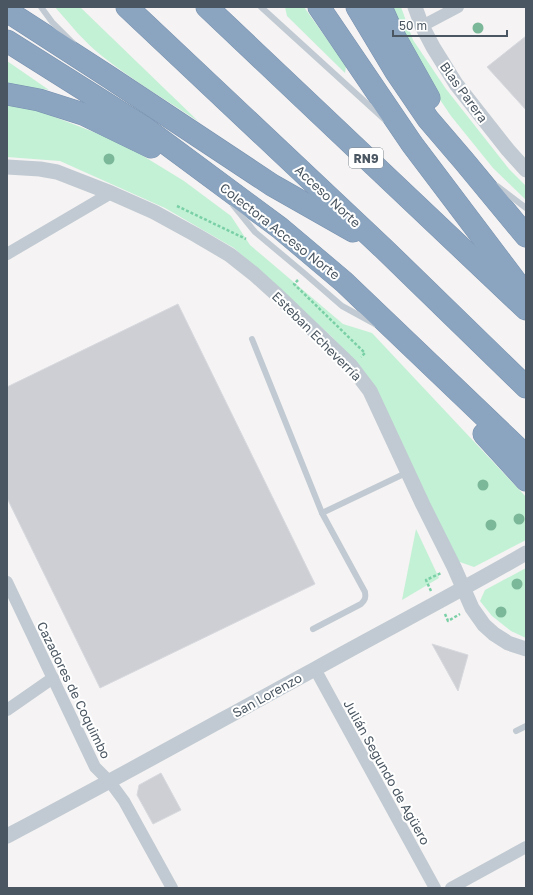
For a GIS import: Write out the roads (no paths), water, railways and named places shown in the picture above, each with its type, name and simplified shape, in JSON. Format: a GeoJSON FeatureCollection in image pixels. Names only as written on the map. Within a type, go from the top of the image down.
{"type":"FeatureCollection","features":[{"type":"Feature","properties":{"kind":"highway","name":"Acceso Norte"},"geometry":{"type":"LineString","coordinates":[[127,7],[384,248],[526,387]]}},
{"type":"Feature","properties":{"kind":"highway","name":"RN9"},"geometry":{"type":"LineString","coordinates":[[207,7],[526,309]]}},
{"type":"Feature","properties":{"kind":"highway"},"geometry":{"type":"LineString","coordinates":[[319,7],[412,144],[526,295]]}},
{"type":"Feature","properties":{"kind":"highway"},"geometry":{"type":"LineString","coordinates":[[357,7],[396,72],[428,119],[464,160],[526,236]]}},
{"type":"Feature","properties":{"kind":"highway"},"geometry":{"type":"LineString","coordinates":[[381,7],[392,32],[464,160]]}},
{"type":"Feature","properties":{"kind":"highway"},"geometry":{"type":"LineString","coordinates":[[7,11],[272,185],[384,248]]}},
{"type":"Feature","properties":{"kind":"highway","name":"Colectora Acceso Norte"},"geometry":{"type":"LineString","coordinates":[[7,41],[145,128],[280,228],[338,277],[526,456]]}},
{"type":"Feature","properties":{"kind":"highway"},"geometry":{"type":"LineString","coordinates":[[7,94],[39,100],[83,114],[213,178]]}},
{"type":"Feature","properties":{"kind":"highway"},"geometry":{"type":"LineString","coordinates":[[405,340],[477,427],[526,480]]}},
{"type":"Feature","properties":{"kind":"street","name":"Blas Parera"},"geometry":{"type":"LineString","coordinates":[[416,7],[422,26],[456,84],[508,150],[526,170]]}},
{"type":"Feature","properties":{"kind":"street"},"geometry":{"type":"LineString","coordinates":[[422,26],[458,7]]}},
{"type":"Feature","properties":{"kind":"street","name":"Esteban Echeverría"},"geometry":{"type":"LineString","coordinates":[[7,167],[40,169],[57,172],[154,212],[230,255],[275,293],[351,366],[362,379],[370,391],[472,608],[484,625],[494,634],[508,643],[526,649]]}},
{"type":"Feature","properties":{"kind":"street"},"geometry":{"type":"LineString","coordinates":[[7,254],[111,193]]}},
{"type":"Feature","properties":{"kind":"street","name":"San Lorenzo"},"geometry":{"type":"LineString","coordinates":[[7,836],[110,782],[464,589],[526,553]]}},
{"type":"Feature","properties":{"kind":"street","name":"Cazadores de Coquimbo"},"geometry":{"type":"LineString","coordinates":[[7,582],[95,767],[110,782],[124,801],[172,888]]}},
{"type":"Feature","properties":{"kind":"street","name":"Julián Segundo de Agüero"},"geometry":{"type":"LineString","coordinates":[[315,669],[435,888]]}},
{"type":"Feature","properties":{"kind":"street"},"geometry":{"type":"LineString","coordinates":[[7,710],[53,678]]}},
{"type":"Feature","properties":{"kind":"street"},"geometry":{"type":"LineString","coordinates":[[451,888],[526,847]]}},
{"type":"Feature","properties":{"kind":"lane"},"geometry":{"type":"LineString","coordinates":[[41,7],[52,22],[80,50]]}},
{"type":"Feature","properties":{"kind":"lane"},"geometry":{"type":"LineString","coordinates":[[261,7],[389,123]]}},
{"type":"Feature","properties":{"kind":"lane"},"geometry":{"type":"LineString","coordinates":[[86,55],[109,77]]}},
{"type":"Feature","properties":{"kind":"lane"},"geometry":{"type":"LineString","coordinates":[[394,128],[412,144]]}},
{"type":"Feature","properties":{"kind":"lane"},"geometry":{"type":"LineString","coordinates":[[464,160],[489,180]]}},
{"type":"Feature","properties":{"kind":"lane"},"geometry":{"type":"LineString","coordinates":[[213,178],[227,196]]}},
{"type":"Feature","properties":{"kind":"lane"},"geometry":{"type":"LineString","coordinates":[[495,184],[526,208]]}},
{"type":"Feature","properties":{"kind":"lane"},"geometry":{"type":"LineString","coordinates":[[231,202],[255,232],[342,306],[405,340]]}},
{"type":"Feature","properties":{"kind":"lane"},"geometry":{"type":"LineString","coordinates":[[252,339],[322,512],[366,596],[365,600],[361,604],[312,629]]}},
{"type":"Feature","properties":{"kind":"lane"},"geometry":{"type":"LineString","coordinates":[[322,512],[408,472]]}},
{"type":"Feature","properties":{"kind":"lane"},"geometry":{"type":"LineString","coordinates":[[516,731],[526,726]]}}]}
